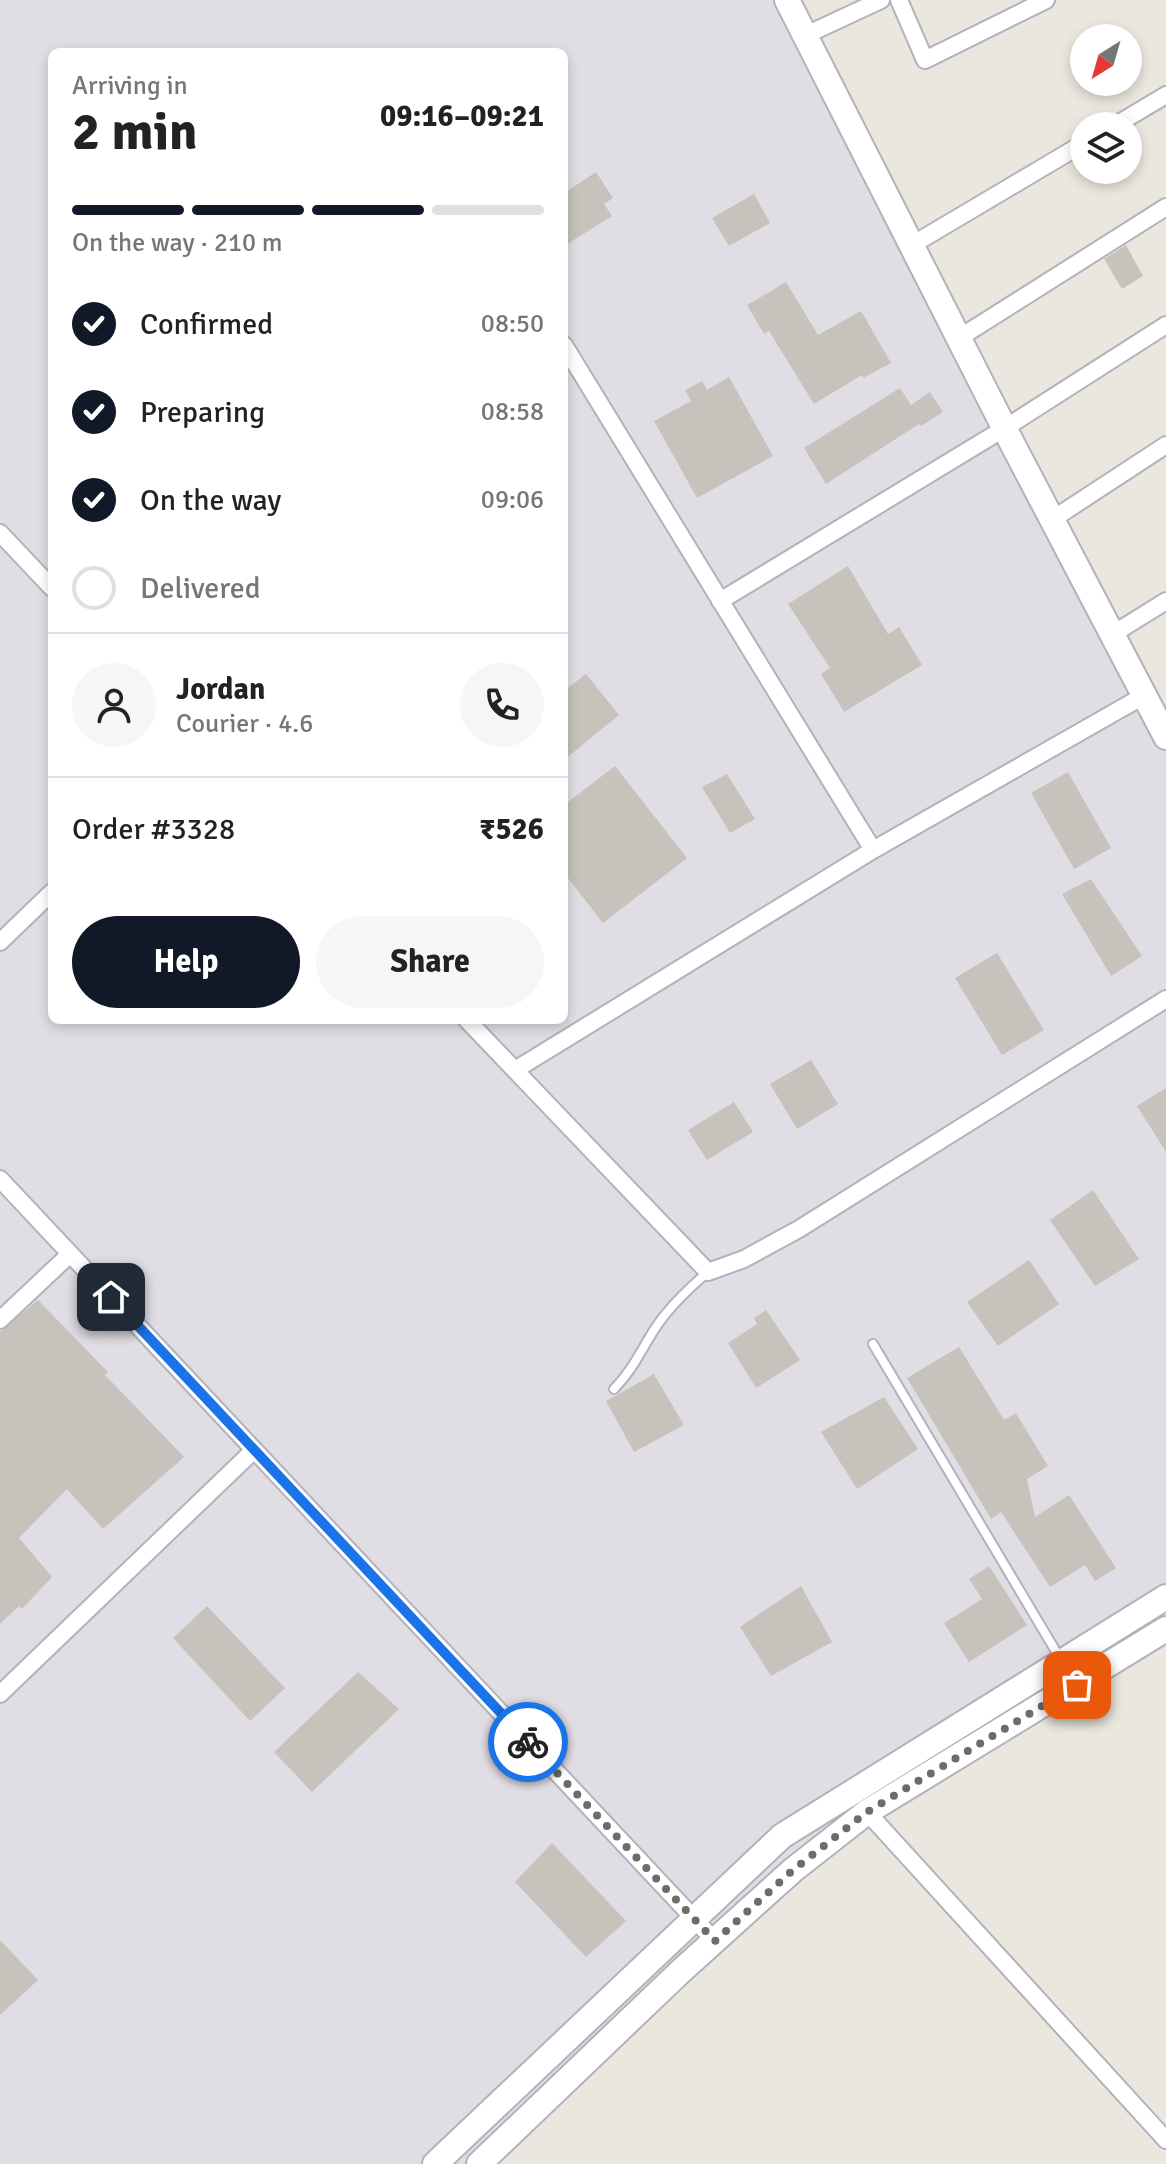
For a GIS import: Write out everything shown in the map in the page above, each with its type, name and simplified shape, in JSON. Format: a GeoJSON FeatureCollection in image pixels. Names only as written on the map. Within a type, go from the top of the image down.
{"type":"FeatureCollection","features":[{"type":"Feature","properties":{"kind":"street"},"geometry":{"type":"LineString","coordinates":[[787,0],[1166,737]]}},
{"type":"Feature","properties":{"kind":"street"},"geometry":{"type":"LineString","coordinates":[[806,35],[881,0]]}},
{"type":"Feature","properties":{"kind":"street"},"geometry":{"type":"LineString","coordinates":[[899,0],[925,60],[1046,0]]}},
{"type":"Feature","properties":{"kind":"street"},"geometry":{"type":"LineString","coordinates":[[1137,112],[1166,95]]}},
{"type":"Feature","properties":{"kind":"street"},"geometry":{"type":"LineString","coordinates":[[912,245],[1070,151]]}},
{"type":"Feature","properties":{"kind":"street"},"geometry":{"type":"LineString","coordinates":[[959,338],[1165,210]]}},
{"type":"Feature","properties":{"kind":"street"},"geometry":{"type":"LineString","coordinates":[[720,601],[1005,428],[1166,325]]}},
{"type":"Feature","properties":{"kind":"street"},"geometry":{"type":"LineString","coordinates":[[568,352],[873,850]]}},
{"type":"Feature","properties":{"kind":"street"},"geometry":{"type":"LineString","coordinates":[[1053,519],[1166,445]]}},
{"type":"Feature","properties":{"kind":"street"},"geometry":{"type":"LineString","coordinates":[[0,533],[48,584]]}},
{"type":"Feature","properties":{"kind":"street"},"geometry":{"type":"LineString","coordinates":[[1113,634],[1166,601]]}},
{"type":"Feature","properties":{"kind":"street"},"geometry":{"type":"LineString","coordinates":[[515,1070],[873,850],[1145,695]]}},
{"type":"Feature","properties":{"kind":"street"},"geometry":{"type":"LineString","coordinates":[[0,942],[48,896]]}},
{"type":"Feature","properties":{"kind":"street"},"geometry":{"type":"LineString","coordinates":[[471,1024],[708,1272],[744,1259],[799,1229],[1166,999]]}},
{"type":"Feature","properties":{"kind":"street"},"geometry":{"type":"LineString","coordinates":[[0,1179],[715,1941]]}},
{"type":"Feature","properties":{"kind":"street"},"geometry":{"type":"LineString","coordinates":[[0,1320],[70,1254]]}},
{"type":"Feature","properties":{"kind":"street"},"geometry":{"type":"LineString","coordinates":[[0,1694],[254,1450]]}},
{"type":"Feature","properties":{"kind":"street"},"geometry":{"type":"LineString","coordinates":[[435,2164],[782,1836],[1166,1597]]}},
{"type":"Feature","properties":{"kind":"street"},"geometry":{"type":"LineString","coordinates":[[479,2164],[793,1870],[867,1812],[1166,1629]]}},
{"type":"Feature","properties":{"kind":"street"},"geometry":{"type":"LineString","coordinates":[[867,1812],[1166,2140]]}},
{"type":"Feature","properties":{"kind":"lane"},"geometry":{"type":"LineString","coordinates":[[614,1389],[632,1369],[656,1327],[676,1301],[708,1272]]}},
{"type":"Feature","properties":{"kind":"lane"},"geometry":{"type":"LineString","coordinates":[[873,1344],[1062,1661]]}},
{"type":"Feature","properties":{"kind":"shaded area"},"geometry":{"type":"Polygon","coordinates":[[[0,0],[787,0],[1166,737],[1166,1620],[850,1826],[470,2164],[0,2164],[0,0]]]}},
{"type":"Feature","properties":{"kind":"building"},"geometry":{"type":"Polygon","coordinates":[[[596,172],[613,198],[604,204],[612,216],[568,244],[568,190],[596,172]]]}},
{"type":"Feature","properties":{"kind":"building"},"geometry":{"type":"Polygon","coordinates":[[[754,194],[770,223],[729,246],[712,218],[754,194]]]}},
{"type":"Feature","properties":{"kind":"building"},"geometry":{"type":"Polygon","coordinates":[[[1126,245],[1143,276],[1122,289],[1104,259],[1126,245]]]}},
{"type":"Feature","properties":{"kind":"building"},"geometry":{"type":"Polygon","coordinates":[[[786,282],[818,335],[861,311],[891,363],[863,378],[862,375],[814,404],[769,331],[764,334],[747,305],[786,282]]]}},
{"type":"Feature","properties":{"kind":"building"},"geometry":{"type":"Polygon","coordinates":[[[729,377],[773,456],[697,498],[654,421],[691,401],[685,390],[702,381],[707,390],[729,377]]]}},
{"type":"Feature","properties":{"kind":"building"},"geometry":{"type":"Polygon","coordinates":[[[900,388],[911,405],[930,392],[943,412],[826,484],[804,448],[900,388]]]}},
{"type":"Feature","properties":{"kind":"building"},"geometry":{"type":"Polygon","coordinates":[[[848,566],[888,634],[899,627],[922,665],[844,712],[821,674],[830,668],[788,604],[848,566]]]}},
{"type":"Feature","properties":{"kind":"building"},"geometry":{"type":"Polygon","coordinates":[[[586,674],[619,715],[568,757],[568,688],[586,674]]]}},
{"type":"Feature","properties":{"kind":"building"},"geometry":{"type":"Polygon","coordinates":[[[615,766],[687,858],[603,923],[568,878],[568,802],[615,766]]]}},
{"type":"Feature","properties":{"kind":"building"},"geometry":{"type":"Polygon","coordinates":[[[1068,772],[1111,848],[1074,869],[1031,793],[1068,772]]]}},
{"type":"Feature","properties":{"kind":"building"},"geometry":{"type":"Polygon","coordinates":[[[727,774],[755,819],[730,833],[702,787],[727,774]]]}},
{"type":"Feature","properties":{"kind":"building"},"geometry":{"type":"Polygon","coordinates":[[[1091,879],[1142,956],[1111,976],[1062,894],[1091,879]]]}},
{"type":"Feature","properties":{"kind":"building"},"geometry":{"type":"Polygon","coordinates":[[[997,953],[1044,1030],[1002,1055],[955,978],[997,953]]]}},
{"type":"Feature","properties":{"kind":"building"},"geometry":{"type":"Polygon","coordinates":[[[811,1060],[838,1104],[797,1129],[770,1084],[811,1060]]]}},
{"type":"Feature","properties":{"kind":"building"},"geometry":{"type":"Polygon","coordinates":[[[1166,1088],[1166,1152],[1137,1106],[1166,1088]]]}},
{"type":"Feature","properties":{"kind":"building"},"geometry":{"type":"Polygon","coordinates":[[[734,1102],[753,1132],[707,1160],[688,1130],[734,1102]]]}},
{"type":"Feature","properties":{"kind":"building"},"geometry":{"type":"Polygon","coordinates":[[[1093,1190],[1139,1259],[1095,1286],[1050,1220],[1093,1190]]]}},
{"type":"Feature","properties":{"kind":"building"},"geometry":{"type":"Polygon","coordinates":[[[1029,1260],[1059,1304],[998,1346],[967,1302],[1029,1260]]]}},
{"type":"Feature","properties":{"kind":"building"},"geometry":{"type":"Polygon","coordinates":[[[38,1300],[184,1457],[103,1529],[67,1489],[19,1538],[52,1577],[22,1609],[19,1606],[0,1624],[0,1332],[38,1300]]]}},
{"type":"Feature","properties":{"kind":"building"},"geometry":{"type":"Polygon","coordinates":[[[766,1310],[800,1360],[756,1388],[728,1343],[757,1324],[754,1318],[766,1310]]]}},
{"type":"Feature","properties":{"kind":"building"},"geometry":{"type":"Polygon","coordinates":[[[959,1347],[1004,1420],[1016,1413],[1048,1466],[1027,1479],[1035,1517],[1069,1495],[1116,1568],[1095,1581],[1085,1565],[1050,1587],[1001,1512],[991,1519],[907,1378],[959,1347]]]}},
{"type":"Feature","properties":{"kind":"building"},"geometry":{"type":"Polygon","coordinates":[[[654,1374],[684,1425],[634,1452],[606,1401],[654,1374]]]}},
{"type":"Feature","properties":{"kind":"building"},"geometry":{"type":"Polygon","coordinates":[[[884,1397],[918,1449],[857,1489],[821,1432],[884,1397]]]}},
{"type":"Feature","properties":{"kind":"building"},"geometry":{"type":"Polygon","coordinates":[[[989,1566],[1027,1625],[969,1662],[944,1623],[982,1599],[969,1579],[989,1566]]]}},
{"type":"Feature","properties":{"kind":"building"},"geometry":{"type":"Polygon","coordinates":[[[801,1586],[832,1642],[771,1676],[740,1627],[801,1586]]]}},
{"type":"Feature","properties":{"kind":"building"},"geometry":{"type":"Polygon","coordinates":[[[207,1606],[285,1688],[250,1721],[173,1638],[207,1606]]]}},
{"type":"Feature","properties":{"kind":"building"},"geometry":{"type":"Polygon","coordinates":[[[358,1672],[399,1709],[312,1792],[274,1752],[358,1672]]]}},
{"type":"Feature","properties":{"kind":"building"},"geometry":{"type":"Polygon","coordinates":[[[552,1843],[626,1921],[586,1957],[515,1882],[552,1843]]]}},
{"type":"Feature","properties":{"kind":"building"},"geometry":{"type":"Polygon","coordinates":[[[0,1940],[38,1980],[0,2015],[0,1940]]]}},
{"type":"Feature","properties":{"kind":"way so far"},"geometry":{"type":"LineString","coordinates":[[528,1742],[715,1941],[793,1870],[867,1812],[1077,1685]]}},
{"type":"Feature","properties":{"kind":"route"},"geometry":{"type":"LineString","coordinates":[[111,1297],[528,1742]]}}]}
